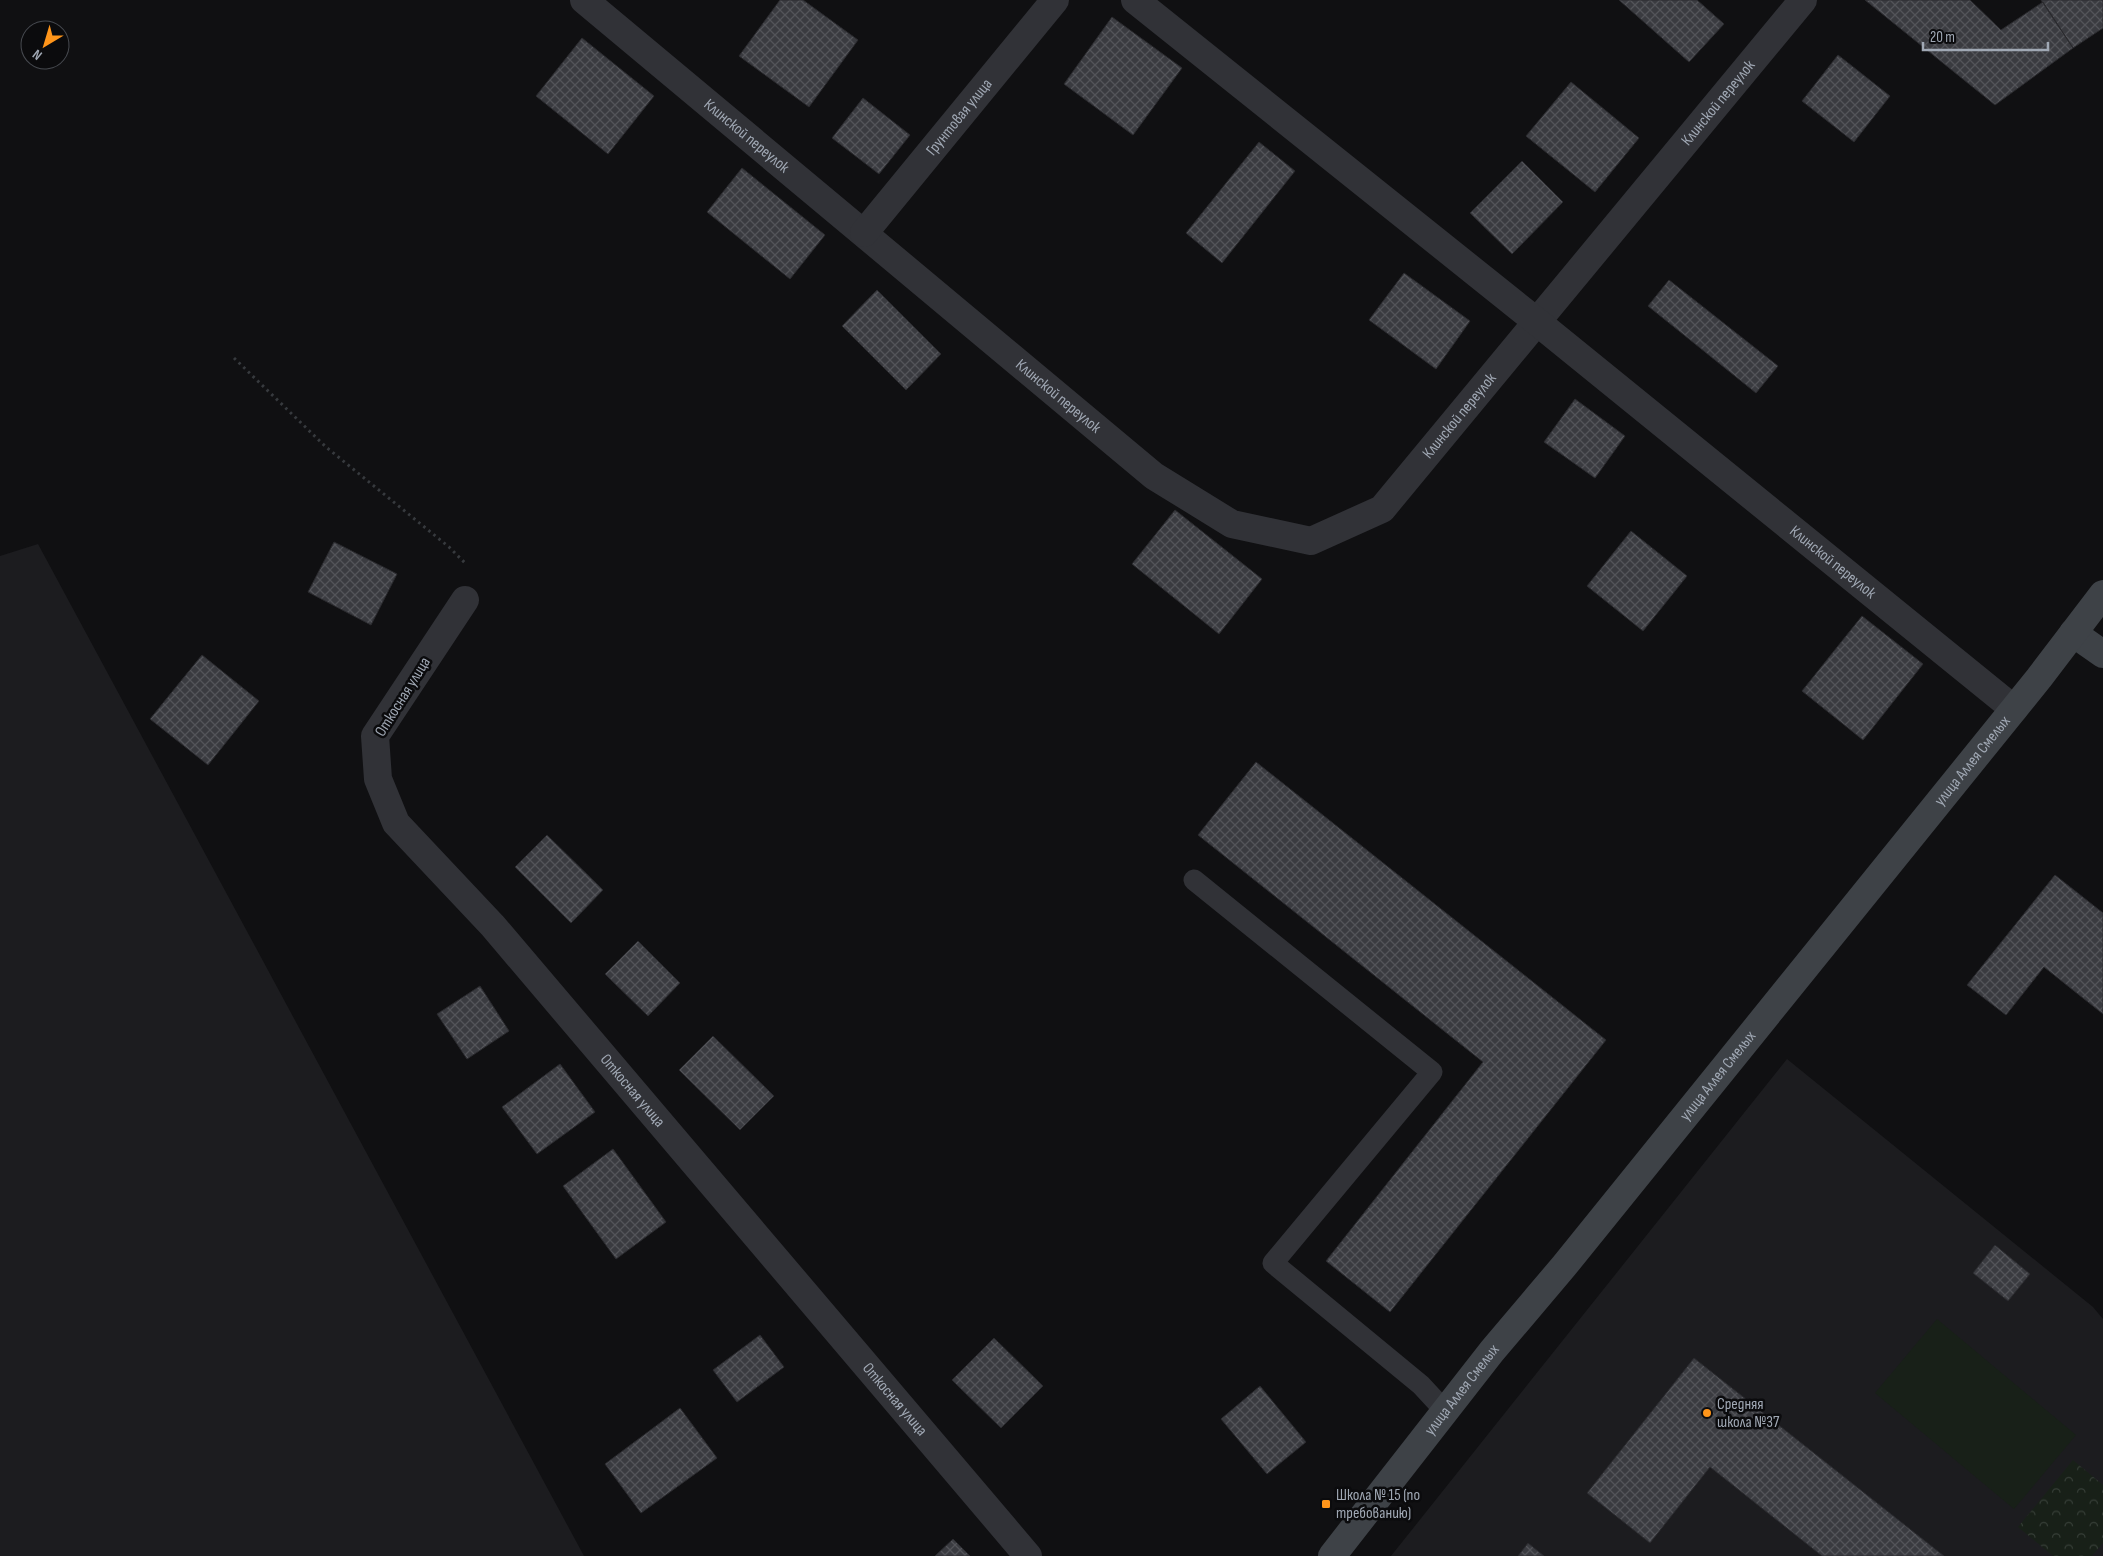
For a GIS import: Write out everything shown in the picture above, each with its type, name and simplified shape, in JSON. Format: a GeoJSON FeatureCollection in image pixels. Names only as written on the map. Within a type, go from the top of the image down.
{"type":"FeatureCollection","features":[{"type":"Feature","properties":{"kind":"main road","name":"улица Аллея Смелых"},"geometry":{"type":"LineString","coordinates":[[1332,1556],[1445,1411],[2014,709],[2103,594]]}},
{"type":"Feature","properties":{"kind":"main road"},"geometry":{"type":"LineString","coordinates":[[2073,633],[2103,654]]}},
{"type":"Feature","properties":{"kind":"street","name":"Клинской переулок"},"geometry":{"type":"LineString","coordinates":[[584,0],[1154,476],[1232,524],[1311,541],[1382,508],[1803,0]]}},
{"type":"Feature","properties":{"kind":"street","name":"Грунтовая улица"},"geometry":{"type":"LineString","coordinates":[[864,233],[1055,0]]}},
{"type":"Feature","properties":{"kind":"street","name":"Клинской переулок"},"geometry":{"type":"LineString","coordinates":[[1135,0],[1536,321],[2014,709]]}},
{"type":"Feature","properties":{"kind":"street","name":"Откосная улица"},"geometry":{"type":"LineString","coordinates":[[465,600],[375,736],[378,779],[396,823],[505,940],[1028,1556]]}},
{"type":"Feature","properties":{"kind":"lane"},"geometry":{"type":"LineString","coordinates":[[1194,880],[1432,1072],[1273,1263],[1421,1385],[1445,1411]]}},
{"type":"Feature","properties":{"kind":"path"},"geometry":{"type":"LineString","coordinates":[[234,358],[326,447],[449,547],[473,570],[465,600]]}},
{"type":"Feature","properties":{"kind":"shaded area"},"geometry":{"type":"Polygon","coordinates":[[[38,544],[584,1556],[0,1556],[0,556],[38,544]]]}},
{"type":"Feature","properties":{"kind":"shaded area"},"geometry":{"type":"Polygon","coordinates":[[[1787,1059],[2093,1307],[2103,1319],[2103,1556],[1391,1556],[1787,1059]]]}},
{"type":"Feature","properties":{"kind":"green space"},"geometry":{"type":"Polygon","coordinates":[[[1937,1319],[2076,1435],[2014,1509],[1875,1393],[1937,1319]]]}},
{"type":"Feature","properties":{"kind":"green space"},"geometry":{"type":"Polygon","coordinates":[[[2073,1460],[2103,1485],[2103,1543],[2092,1556],[2053,1556],[2018,1527],[2073,1460]]]}},
{"type":"Feature","properties":{"kind":"building"},"geometry":{"type":"Polygon","coordinates":[[[780,0],[803,0],[858,40],[809,107],[739,56],[780,0]]]}},
{"type":"Feature","properties":{"kind":"building"},"geometry":{"type":"Polygon","coordinates":[[[1619,0],[1697,0],[1724,24],[1689,62],[1619,0]]]}},
{"type":"Feature","properties":{"kind":"building"},"geometry":{"type":"Polygon","coordinates":[[[1865,0],[1970,0],[2001,30],[2043,2],[2073,48],[1995,105],[1865,0]]]}},
{"type":"Feature","properties":{"kind":"building"},"geometry":{"type":"Polygon","coordinates":[[[2041,0],[2103,0],[2103,28],[2073,48],[2041,0]]]}},
{"type":"Feature","properties":{"kind":"building"},"geometry":{"type":"Polygon","coordinates":[[[1112,17],[1182,68],[1133,135],[1064,84],[1112,17]]]}},
{"type":"Feature","properties":{"kind":"building"},"geometry":{"type":"Polygon","coordinates":[[[582,38],[654,96],[608,154],[536,96],[582,38]]]}},
{"type":"Feature","properties":{"kind":"building"},"geometry":{"type":"Polygon","coordinates":[[[1838,55],[1890,96],[1854,142],[1802,101],[1838,55]]]}},
{"type":"Feature","properties":{"kind":"building"},"geometry":{"type":"Polygon","coordinates":[[[1571,82],[1639,138],[1595,192],[1526,136],[1571,82]]]}},
{"type":"Feature","properties":{"kind":"building"},"geometry":{"type":"Polygon","coordinates":[[[863,98],[910,135],[879,174],[832,138],[863,98]]]}},
{"type":"Feature","properties":{"kind":"building"},"geometry":{"type":"Polygon","coordinates":[[[1259,142],[1295,171],[1222,263],[1186,233],[1259,142]]]}},
{"type":"Feature","properties":{"kind":"building"},"geometry":{"type":"Polygon","coordinates":[[[1522,161],[1563,202],[1512,254],[1470,213],[1522,161]]]}},
{"type":"Feature","properties":{"kind":"building"},"geometry":{"type":"Polygon","coordinates":[[[742,168],[825,235],[790,279],[707,212],[742,168]]]}},
{"type":"Feature","properties":{"kind":"building"},"geometry":{"type":"Polygon","coordinates":[[[1404,273],[1470,321],[1436,369],[1369,320],[1404,273]]]}},
{"type":"Feature","properties":{"kind":"building"},"geometry":{"type":"Polygon","coordinates":[[[1669,280],[1778,366],[1756,393],[1648,306],[1669,280]]]}},
{"type":"Feature","properties":{"kind":"building"},"geometry":{"type":"Polygon","coordinates":[[[877,290],[941,354],[906,390],[842,326],[877,290]]]}},
{"type":"Feature","properties":{"kind":"building"},"geometry":{"type":"Polygon","coordinates":[[[1575,399],[1625,436],[1595,478],[1544,442],[1575,399]]]}},
{"type":"Feature","properties":{"kind":"building"},"geometry":{"type":"Polygon","coordinates":[[[1175,510],[1262,579],[1219,634],[1132,564],[1175,510]]]}},
{"type":"Feature","properties":{"kind":"building"},"geometry":{"type":"Polygon","coordinates":[[[1631,531],[1687,576],[1643,631],[1587,586],[1631,531]]]}},
{"type":"Feature","properties":{"kind":"building"},"geometry":{"type":"Polygon","coordinates":[[[334,542],[397,574],[371,625],[308,592],[334,542]]]}},
{"type":"Feature","properties":{"kind":"building"},"geometry":{"type":"Polygon","coordinates":[[[1862,616],[1923,664],[1863,740],[1802,691],[1862,616]]]}},
{"type":"Feature","properties":{"kind":"building"},"geometry":{"type":"Polygon","coordinates":[[[202,655],[259,701],[208,765],[150,719],[202,655]]]}},
{"type":"Feature","properties":{"kind":"building"},"geometry":{"type":"Polygon","coordinates":[[[1256,762],[1606,1040],[1390,1312],[1326,1261],[1483,1062],[1198,835],[1256,762]]]}},
{"type":"Feature","properties":{"kind":"building"},"geometry":{"type":"Polygon","coordinates":[[[547,835],[603,890],[571,923],[515,867],[547,835]]]}},
{"type":"Feature","properties":{"kind":"building"},"geometry":{"type":"Polygon","coordinates":[[[2055,875],[2103,913],[2103,1014],[2044,967],[2006,1015],[1967,985],[2055,875]]]}},
{"type":"Feature","properties":{"kind":"building"},"geometry":{"type":"Polygon","coordinates":[[[638,941],[680,983],[648,1016],[605,974],[638,941]]]}},
{"type":"Feature","properties":{"kind":"building"},"geometry":{"type":"Polygon","coordinates":[[[480,986],[509,1031],[467,1059],[437,1014],[480,986]]]}},
{"type":"Feature","properties":{"kind":"building"},"geometry":{"type":"Polygon","coordinates":[[[713,1036],[774,1096],[740,1130],[679,1070],[713,1036]]]}},
{"type":"Feature","properties":{"kind":"building"},"geometry":{"type":"Polygon","coordinates":[[[560,1064],[595,1112],[537,1154],[502,1107],[560,1064]]]}},
{"type":"Feature","properties":{"kind":"building"},"geometry":{"type":"Polygon","coordinates":[[[613,1149],[666,1222],[616,1259],[563,1186],[613,1149]]]}},
{"type":"Feature","properties":{"kind":"building"},"geometry":{"type":"Polygon","coordinates":[[[1995,1245],[2030,1274],[2008,1301],[1973,1273],[1995,1245]]]}},
{"type":"Feature","properties":{"kind":"building"},"geometry":{"type":"Polygon","coordinates":[[[760,1335],[784,1367],[737,1402],[713,1370],[760,1335]]]}},
{"type":"Feature","properties":{"kind":"building"},"geometry":{"type":"Polygon","coordinates":[[[994,1338],[1043,1386],[1001,1428],[952,1380],[994,1338]]]}},
{"type":"Feature","properties":{"kind":"building","name":"Средняя школа №37"},"geometry":{"type":"Polygon","coordinates":[[[1694,1358],[1944,1556],[1822,1556],[1710,1467],[1650,1543],[1587,1493],[1694,1358]]]}},
{"type":"Feature","properties":{"kind":"building"},"geometry":{"type":"Polygon","coordinates":[[[1260,1386],[1306,1442],[1267,1474],[1221,1419],[1260,1386]]]}},
{"type":"Feature","properties":{"kind":"building"},"geometry":{"type":"Polygon","coordinates":[[[680,1408],[717,1458],[641,1513],[605,1464],[680,1408]]]}},
{"type":"Feature","properties":{"kind":"building"},"geometry":{"type":"Polygon","coordinates":[[[953,1539],[970,1556],[935,1556],[953,1539]]]}},
{"type":"Feature","properties":{"kind":"building"},"geometry":{"type":"Polygon","coordinates":[[[1528,1543],[1544,1556],[1518,1556],[1528,1543]]]}},
{"type":"Feature","properties":{"kind":"place","name":"Средняя школа №37"},"geometry":{"type":"Point","coordinates":[1707,1413]}},
{"type":"Feature","properties":{"kind":"place","name":"Школа № 15 (по требованию)"},"geometry":{"type":"Point","coordinates":[1326,1504]}}]}
